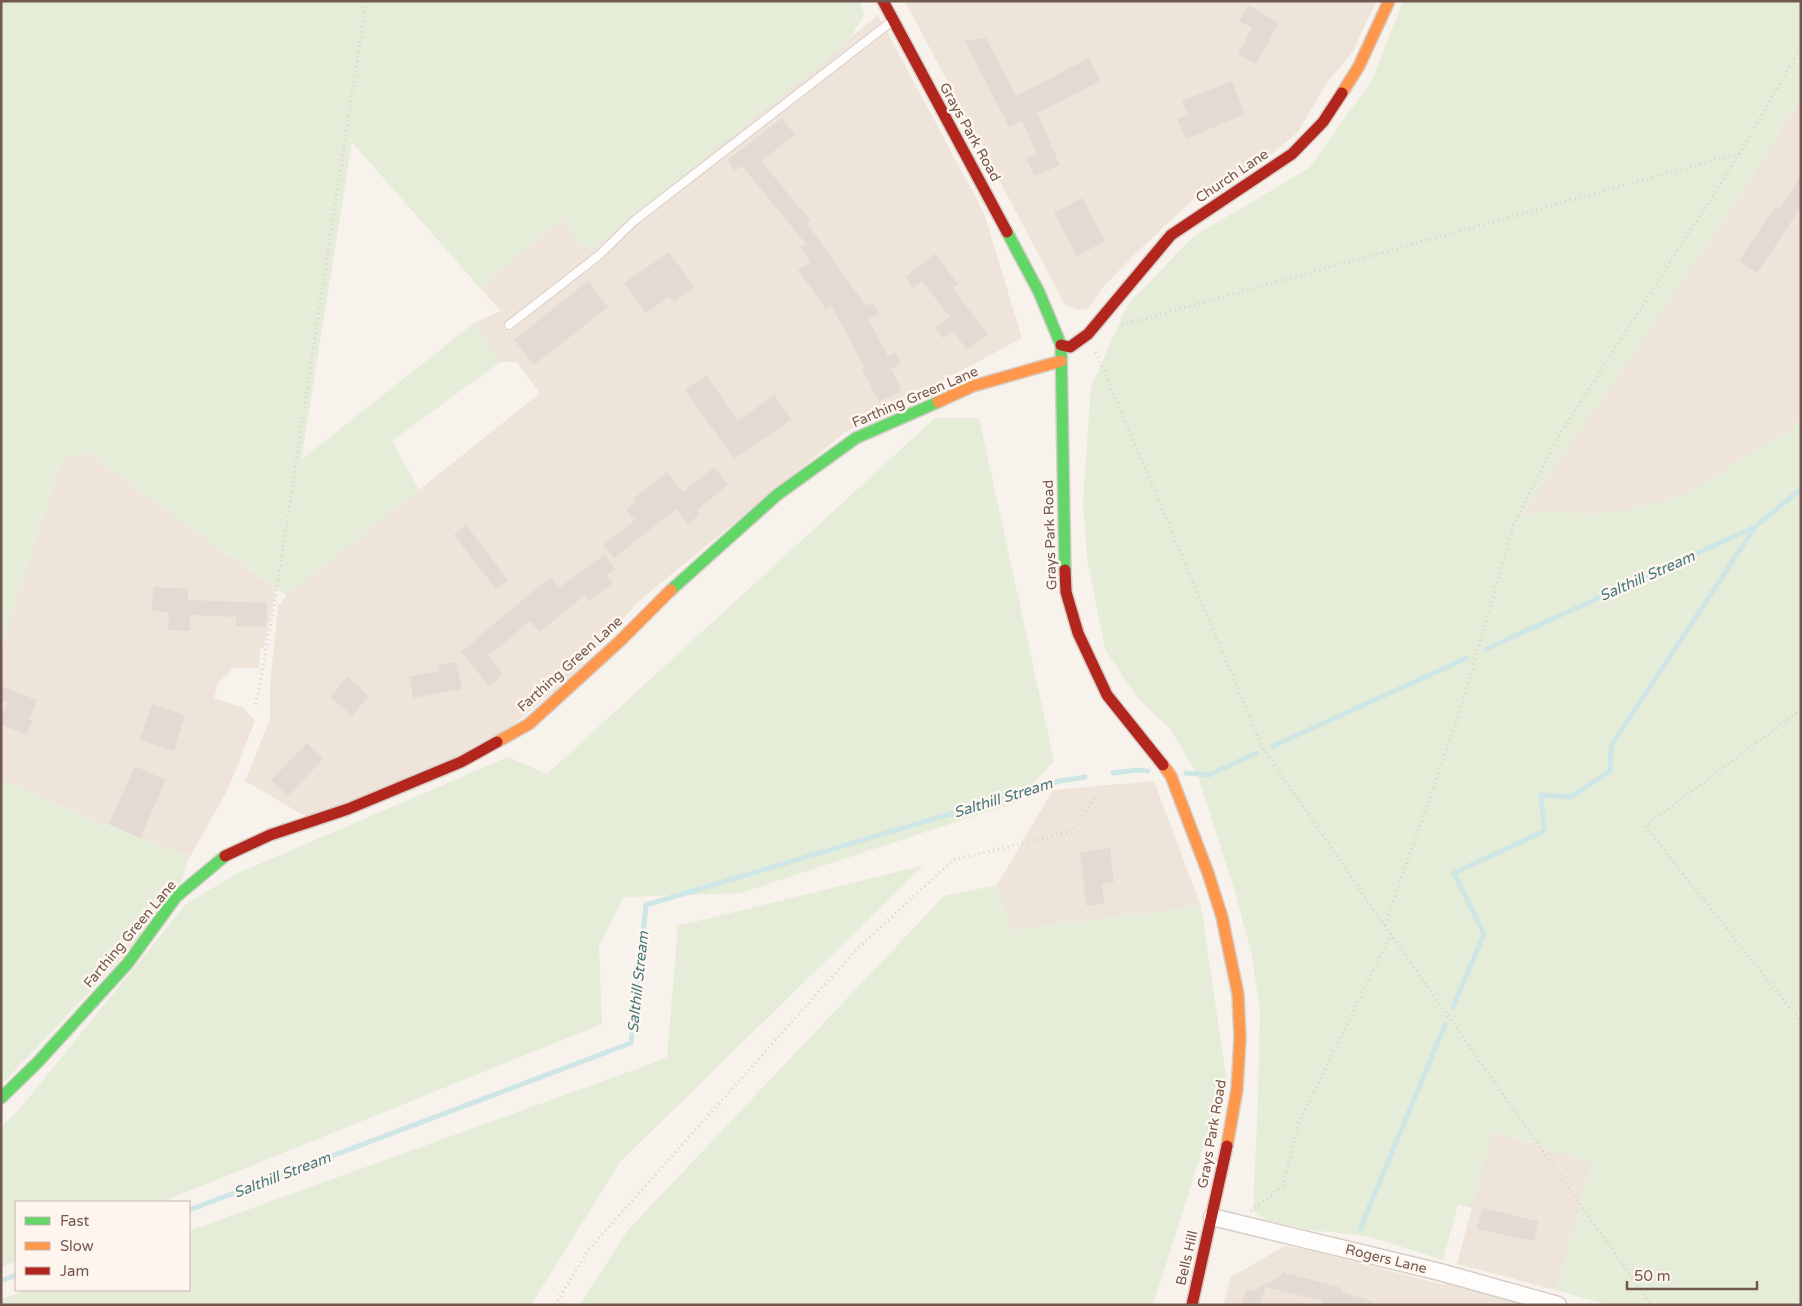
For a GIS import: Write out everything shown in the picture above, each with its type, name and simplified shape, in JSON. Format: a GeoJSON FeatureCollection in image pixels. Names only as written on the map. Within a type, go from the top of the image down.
{"type":"FeatureCollection","features":[{"type":"Feature","properties":{"kind":"street","name":"Grays Park Road"},"geometry":{"type":"LineString","coordinates":[[883,1],[1039,292],[1062,345],[1063,546],[1068,600],[1078,633],[1107,695],[1171,776],[1208,873],[1222,917],[1238,994],[1240,1038],[1237,1089],[1232,1125],[1212,1217]]}},
{"type":"Feature","properties":{"kind":"street","name":"Church Lane"},"geometry":{"type":"LineString","coordinates":[[1062,345],[1070,347],[1088,334],[1171,235],[1292,154],[1323,122],[1359,66],[1388,1]]}},
{"type":"Feature","properties":{"kind":"street","name":"Farthing Green Lane"},"geometry":{"type":"LineString","coordinates":[[1,1098],[38,1062],[128,963],[176,896],[222,857],[270,835],[348,809],[461,762],[529,724],[620,641],[690,572],[777,495],[856,438],[973,386],[1061,361]]}},
{"type":"Feature","properties":{"kind":"street","name":"Rogers Lane"},"geometry":{"type":"LineString","coordinates":[[1212,1217],[1440,1272],[1558,1305]]}},
{"type":"Feature","properties":{"kind":"street","name":"Bells Hill"},"geometry":{"type":"LineString","coordinates":[[1192,1305],[1212,1217]]}},
{"type":"Feature","properties":{"kind":"lane"},"geometry":{"type":"LineString","coordinates":[[509,326],[598,256],[634,221],[893,21]]}},
{"type":"Feature","properties":{"kind":"path"},"geometry":{"type":"LineString","coordinates":[[256,704],[276,595],[366,1]]}},
{"type":"Feature","properties":{"kind":"path"},"geometry":{"type":"LineString","coordinates":[[1385,926],[1458,717],[1514,524],[1557,439],[1740,153],[1801,47]]}},
{"type":"Feature","properties":{"kind":"path"},"geometry":{"type":"LineString","coordinates":[[1117,326],[1740,153]]}},
{"type":"Feature","properties":{"kind":"path"},"geometry":{"type":"LineString","coordinates":[[1088,334],[1263,748],[1385,926],[1651,1305]]}},
{"type":"Feature","properties":{"kind":"path"},"geometry":{"type":"LineString","coordinates":[[1801,710],[1645,826],[1801,1022]]}},
{"type":"Feature","properties":{"kind":"path"},"geometry":{"type":"LineString","coordinates":[[555,1305],[589,1249],[857,949],[953,860],[1073,831],[1096,796]]}},
{"type":"Feature","properties":{"kind":"path"},"geometry":{"type":"LineString","coordinates":[[1238,1223],[1249,1212],[1284,1186],[1298,1125],[1391,934]]}},
{"type":"Feature","properties":{"kind":"shaded area"},"geometry":{"type":"Polygon","coordinates":[[[905,1],[1377,1],[1354,50],[1326,84],[1298,132],[1273,153],[1211,186],[1196,197],[1104,286],[1088,309],[1078,310],[1065,305],[905,1]]]}},
{"type":"Feature","properties":{"kind":"shaded area"},"geometry":{"type":"Polygon","coordinates":[[[878,15],[984,213],[1022,338],[844,433],[640,600],[568,679],[490,744],[308,818],[245,781],[270,719],[270,684],[278,606],[287,596],[540,393],[517,362],[500,362],[474,323],[501,311],[480,288],[563,218],[596,246],[878,15]]]}},
{"type":"Feature","properties":{"kind":"shaded area"},"geometry":{"type":"Polygon","coordinates":[[[1801,98],[1801,422],[1689,492],[1671,499],[1624,511],[1522,516],[1733,207],[1801,98]]]}},
{"type":"Feature","properties":{"kind":"shaded area"},"geometry":{"type":"Polygon","coordinates":[[[87,452],[276,589],[264,647],[260,649],[259,668],[233,668],[218,683],[214,698],[244,708],[255,721],[229,787],[189,856],[104,824],[1,780],[1,647],[63,458],[87,452]]]}},
{"type":"Feature","properties":{"kind":"shaded area"},"geometry":{"type":"Polygon","coordinates":[[[1154,781],[1201,906],[1011,930],[997,885],[1053,790],[1154,781]]]}},
{"type":"Feature","properties":{"kind":"shaded area"},"geometry":{"type":"Polygon","coordinates":[[[1492,1131],[1592,1163],[1556,1290],[1457,1264],[1492,1131]]]}},
{"type":"Feature","properties":{"kind":"shaded area"},"geometry":{"type":"Polygon","coordinates":[[[1285,1246],[1308,1250],[1445,1285],[1446,1282],[1526,1305],[1223,1305],[1231,1277],[1285,1246]]]}},
{"type":"Feature","properties":{"kind":"green space"},"geometry":{"type":"Polygon","coordinates":[[[1,1],[860,1],[864,15],[847,43],[596,246],[590,249],[576,243],[563,218],[480,288],[352,142],[301,460],[474,323],[500,362],[392,441],[419,490],[287,596],[87,452],[63,458],[1,647],[1,1]]]}},
{"type":"Feature","properties":{"kind":"green space"},"geometry":{"type":"Polygon","coordinates":[[[1403,1],[1801,1],[1801,98],[1733,207],[1523,515],[1549,511],[1592,514],[1624,511],[1671,499],[1689,492],[1801,422],[1801,1305],[1609,1305],[1556,1290],[1591,1163],[1493,1131],[1472,1208],[1458,1204],[1443,1260],[1368,1236],[1310,1230],[1266,1220],[1253,1210],[1260,1008],[1251,952],[1235,892],[1198,776],[1171,730],[1136,696],[1105,649],[1087,557],[1083,502],[1091,387],[1128,304],[1194,236],[1309,168],[1372,80],[1403,1]]]}},
{"type":"Feature","properties":{"kind":"green space"},"geometry":{"type":"Polygon","coordinates":[[[935,418],[979,418],[1054,761],[1016,802],[741,893],[624,897],[599,946],[602,1024],[163,1201],[15,1201],[15,1261],[1,1267],[1,1127],[17,1112],[187,903],[238,873],[508,757],[547,774],[935,418]]]}},
{"type":"Feature","properties":{"kind":"green space"},"geometry":{"type":"Polygon","coordinates":[[[1,780],[104,824],[189,856],[182,881],[155,906],[145,933],[1,1085],[1,780]]]}},
{"type":"Feature","properties":{"kind":"green space"},"geometry":{"type":"Polygon","coordinates":[[[924,865],[620,1162],[531,1305],[1,1305],[1,1299],[25,1291],[190,1291],[190,1231],[667,1058],[678,926],[924,865]]]}},
{"type":"Feature","properties":{"kind":"green space"},"geometry":{"type":"Polygon","coordinates":[[[997,885],[1011,930],[1201,906],[1226,1076],[1153,1305],[580,1305],[628,1230],[944,896],[997,885]]]}},
{"type":"Feature","properties":{"kind":"building"},"geometry":{"type":"Polygon","coordinates":[[[1248,5],[1279,23],[1256,64],[1238,54],[1252,28],[1239,21],[1248,5]]]}},
{"type":"Feature","properties":{"kind":"building"},"geometry":{"type":"Polygon","coordinates":[[[986,38],[1016,96],[1089,58],[1100,81],[1037,113],[1060,165],[1034,176],[1026,158],[1037,154],[1022,120],[1009,127],[965,41],[986,38]]]}},
{"type":"Feature","properties":{"kind":"building"},"geometry":{"type":"Polygon","coordinates":[[[1232,81],[1245,114],[1186,139],[1177,119],[1188,115],[1182,101],[1232,81]]]}},
{"type":"Feature","properties":{"kind":"building"},"geometry":{"type":"Polygon","coordinates":[[[782,118],[795,135],[761,161],[810,220],[807,223],[866,306],[873,302],[879,314],[868,319],[888,356],[895,352],[901,363],[891,369],[902,390],[879,402],[862,369],[865,368],[831,305],[826,309],[798,270],[811,262],[800,247],[806,244],[742,166],[735,171],[727,160],[782,118]]]}},
{"type":"Feature","properties":{"kind":"building"},"geometry":{"type":"Polygon","coordinates":[[[1801,174],[1801,207],[1757,273],[1739,261],[1775,207],[1779,210],[1801,174]]]}},
{"type":"Feature","properties":{"kind":"building"},"geometry":{"type":"Polygon","coordinates":[[[1082,198],[1105,241],[1077,256],[1054,213],[1082,198]]]}},
{"type":"Feature","properties":{"kind":"building"},"geometry":{"type":"Polygon","coordinates":[[[669,252],[694,287],[675,301],[669,297],[646,313],[624,283],[669,252]]]}},
{"type":"Feature","properties":{"kind":"building"},"geometry":{"type":"Polygon","coordinates":[[[935,254],[958,284],[952,288],[988,334],[967,350],[953,331],[943,338],[935,328],[950,317],[922,281],[913,288],[905,277],[935,254]]]}},
{"type":"Feature","properties":{"kind":"building"},"geometry":{"type":"Polygon","coordinates":[[[588,281],[608,307],[534,365],[514,340],[588,281]]]}},
{"type":"Feature","properties":{"kind":"building"},"geometry":{"type":"Polygon","coordinates":[[[706,375],[738,421],[774,395],[792,419],[734,459],[685,390],[706,375]]]}},
{"type":"Feature","properties":{"kind":"building"},"geometry":{"type":"Polygon","coordinates":[[[714,467],[728,485],[697,510],[700,514],[688,524],[676,509],[614,558],[603,545],[635,520],[626,510],[636,502],[633,499],[667,472],[683,492],[714,467]]]}},
{"type":"Feature","properties":{"kind":"building"},"geometry":{"type":"Polygon","coordinates":[[[466,525],[508,580],[496,589],[454,535],[466,525]]]}},
{"type":"Feature","properties":{"kind":"building"},"geometry":{"type":"Polygon","coordinates":[[[604,555],[615,569],[607,575],[613,583],[589,601],[585,595],[540,632],[530,621],[488,656],[503,674],[489,686],[461,652],[550,577],[559,588],[604,555]]]}},
{"type":"Feature","properties":{"kind":"building"},"geometry":{"type":"Polygon","coordinates":[[[153,587],[189,589],[188,600],[267,603],[266,627],[236,626],[236,617],[190,615],[190,631],[168,630],[169,612],[152,611],[153,587]]]}},
{"type":"Feature","properties":{"kind":"building"},"geometry":{"type":"Polygon","coordinates":[[[456,662],[462,689],[413,698],[409,677],[439,671],[438,665],[456,662]]]}},
{"type":"Feature","properties":{"kind":"building"},"geometry":{"type":"Polygon","coordinates":[[[347,677],[369,696],[352,716],[330,697],[347,677]]]}},
{"type":"Feature","properties":{"kind":"building"},"geometry":{"type":"Polygon","coordinates":[[[1,686],[37,700],[29,719],[33,721],[26,735],[1,724],[1,717],[8,702],[1,700],[1,686]]]}},
{"type":"Feature","properties":{"kind":"building"},"geometry":{"type":"Polygon","coordinates":[[[152,704],[185,715],[174,751],[140,740],[152,704]]]}},
{"type":"Feature","properties":{"kind":"building"},"geometry":{"type":"Polygon","coordinates":[[[307,743],[323,759],[288,796],[271,780],[307,743]]]}},
{"type":"Feature","properties":{"kind":"building"},"geometry":{"type":"Polygon","coordinates":[[[135,766],[166,780],[140,838],[109,824],[135,766]]]}},
{"type":"Feature","properties":{"kind":"building"},"geometry":{"type":"Polygon","coordinates":[[[1110,848],[1114,882],[1102,884],[1104,904],[1086,906],[1080,852],[1110,848]]]}},
{"type":"Feature","properties":{"kind":"building"},"geometry":{"type":"Polygon","coordinates":[[[1482,1208],[1538,1221],[1534,1241],[1477,1229],[1482,1208]]]}},
{"type":"Feature","properties":{"kind":"building"},"geometry":{"type":"Polygon","coordinates":[[[1282,1272],[1342,1288],[1341,1292],[1372,1301],[1372,1305],[1321,1305],[1322,1301],[1266,1287],[1260,1305],[1241,1305],[1246,1289],[1253,1291],[1281,1276],[1282,1272]]]}},
{"type":"Feature","properties":{"kind":"waterway","name":"Salthill Stream"},"geometry":{"type":"LineString","coordinates":[[1486,649],[1755,527],[1801,489]]}},
{"type":"Feature","properties":{"kind":"waterway"},"geometry":{"type":"LineString","coordinates":[[1453,1007],[1484,934],[1454,873],[1544,831],[1541,795],[1571,797],[1610,771],[1611,746],[1755,527]]}},
{"type":"Feature","properties":{"kind":"waterway","name":"Salthill Stream"},"geometry":{"type":"LineString","coordinates":[[1273,746],[1467,658]]}},
{"type":"Feature","properties":{"kind":"waterway","name":"Salthill Stream"},"geometry":{"type":"LineString","coordinates":[[1186,773],[1209,775],[1256,753]]}},
{"type":"Feature","properties":{"kind":"waterway","name":"Salthill Stream"},"geometry":{"type":"LineString","coordinates":[[1113,773],[1136,770],[1148,771]]}},
{"type":"Feature","properties":{"kind":"waterway","name":"Salthill Stream"},"geometry":{"type":"LineString","coordinates":[[190,1210],[631,1043],[646,905],[1060,781],[1085,777]]}},
{"type":"Feature","properties":{"kind":"waterway"},"geometry":{"type":"LineString","coordinates":[[1360,1229],[1445,1025]]}},
{"type":"Feature","properties":{"kind":"waterway","name":"Salthill Stream"},"geometry":{"type":"LineString","coordinates":[[1,1281],[15,1275]]}},
{"type":"Feature","properties":{"kind":"traffic: fast"},"geometry":{"type":"LineString","coordinates":[[1007,232],[1039,292],[1061,345],[1065,570]]}},
{"type":"Feature","properties":{"kind":"traffic: fast"},"geometry":{"type":"LineString","coordinates":[[671,590],[777,495],[856,438],[938,402]]}},
{"type":"Feature","properties":{"kind":"traffic: fast"},"geometry":{"type":"LineString","coordinates":[[1,1098],[38,1062],[128,963],[176,897],[225,856]]}},
{"type":"Feature","properties":{"kind":"traffic: slow"},"geometry":{"type":"LineString","coordinates":[[1342,93],[1359,66],[1389,1]]}},
{"type":"Feature","properties":{"kind":"traffic: slow"},"geometry":{"type":"LineString","coordinates":[[938,402],[973,386],[1061,361]]}},
{"type":"Feature","properties":{"kind":"traffic: slow"},"geometry":{"type":"LineString","coordinates":[[497,742],[529,724],[620,641],[671,590]]}},
{"type":"Feature","properties":{"kind":"traffic: slow"},"geometry":{"type":"LineString","coordinates":[[1163,765],[1171,776],[1208,873],[1222,917],[1238,994],[1240,1038],[1237,1089],[1227,1146]]}},
{"type":"Feature","properties":{"kind":"traffic: jam"},"geometry":{"type":"LineString","coordinates":[[883,1],[1007,232]]}},
{"type":"Feature","properties":{"kind":"traffic: jam"},"geometry":{"type":"LineString","coordinates":[[1061,345],[1070,347],[1088,334],[1171,235],[1292,154],[1323,122],[1342,93]]}},
{"type":"Feature","properties":{"kind":"traffic: jam"},"geometry":{"type":"LineString","coordinates":[[1065,570],[1066,592],[1078,633],[1107,695],[1163,765]]}},
{"type":"Feature","properties":{"kind":"traffic: jam"},"geometry":{"type":"LineString","coordinates":[[225,856],[270,835],[348,809],[461,762],[497,742]]}},
{"type":"Feature","properties":{"kind":"traffic: jam"},"geometry":{"type":"LineString","coordinates":[[1192,1305],[1227,1146]]}}]}
